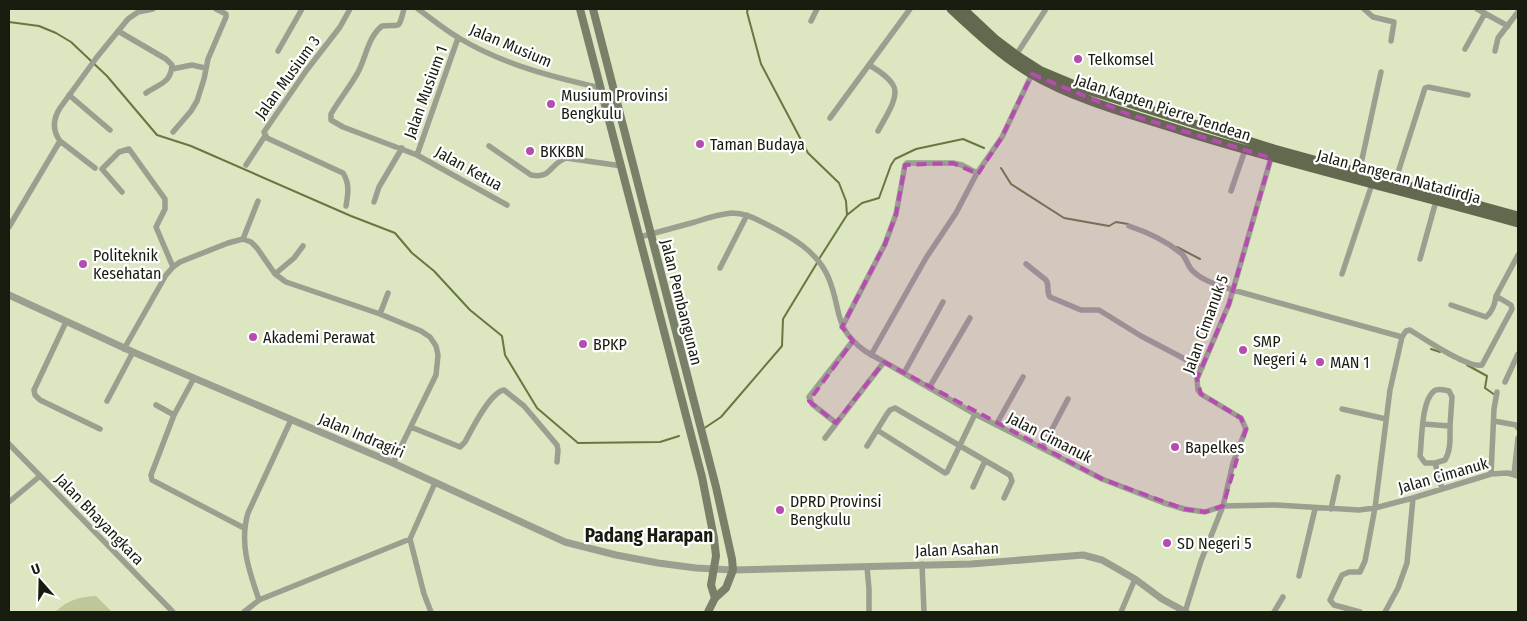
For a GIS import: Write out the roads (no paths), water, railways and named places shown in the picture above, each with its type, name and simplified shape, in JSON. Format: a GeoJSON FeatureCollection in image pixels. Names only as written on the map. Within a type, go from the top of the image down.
{"type":"FeatureCollection","features":[{"type":"Feature","properties":{"kind":"main road","name":"Jalan Pembangunan"},"geometry":{"type":"LineString","coordinates":[[580,9],[679,386],[712,528],[716,556],[711,585],[715,598]]}},
{"type":"Feature","properties":{"kind":"main road","name":"Jalan Pembangunan"},"geometry":{"type":"LineString","coordinates":[[593,9],[716,487],[732,559],[732,570]]}},
{"type":"Feature","properties":{"kind":"main road","name":"Jalan Kapten Pierre Tendean"},"geometry":{"type":"LineString","coordinates":[[951,9],[1012,62],[1074,94],[1128,114],[1245,150],[1272,153]]}},
{"type":"Feature","properties":{"kind":"main road","name":"Jalan Kapten Pierre Tendean"},"geometry":{"type":"LineString","coordinates":[[963,9],[995,39],[1041,71],[1084,89],[1184,120],[1272,153]]}},
{"type":"Feature","properties":{"kind":"main road"},"geometry":{"type":"LineString","coordinates":[[601,88],[614,90]]}},
{"type":"Feature","properties":{"kind":"main road"},"geometry":{"type":"LineString","coordinates":[[1181,130],[1184,120]]}},
{"type":"Feature","properties":{"kind":"main road","name":"Jalan Pangeran Natadirdja"},"geometry":{"type":"LineString","coordinates":[[1272,153],[1358,173],[1373,181],[1395,182],[1518,216]]}},
{"type":"Feature","properties":{"kind":"main road","name":"Jalan Pangeran Natadirdja"},"geometry":{"type":"LineString","coordinates":[[1272,153],[1518,223]]}},
{"type":"Feature","properties":{"kind":"main road"},"geometry":{"type":"LineString","coordinates":[[679,386],[688,383]]}},
{"type":"Feature","properties":{"kind":"main road"},"geometry":{"type":"LineString","coordinates":[[708,612],[715,598],[726,588],[732,570]]}},
{"type":"Feature","properties":{"kind":"street"},"geometry":{"type":"LineString","coordinates":[[95,168],[60,141],[54,126],[56,116],[90,65],[118,31],[132,16],[153,9]]}},
{"type":"Feature","properties":{"kind":"street"},"geometry":{"type":"LineString","coordinates":[[173,132],[192,110],[197,101],[204,80],[205,68],[226,17],[226,14],[216,9]]}},
{"type":"Feature","properties":{"kind":"street"},"geometry":{"type":"LineString","coordinates":[[278,51],[302,9]]}},
{"type":"Feature","properties":{"kind":"street","name":"Jalan Musium 3"},"geometry":{"type":"LineString","coordinates":[[346,206],[348,184],[343,173],[265,136],[264,132],[340,27],[350,9]]}},
{"type":"Feature","properties":{"kind":"street","name":"Jalan Ketua"},"geometry":{"type":"LineString","coordinates":[[404,9],[396,27],[382,26],[377,30],[368,46],[357,74],[330,117],[332,122],[417,155],[507,205]]}},
{"type":"Feature","properties":{"kind":"street","name":"Jalan Musium"},"geometry":{"type":"LineString","coordinates":[[418,9],[458,38],[513,63],[554,77],[601,88]]}},
{"type":"Feature","properties":{"kind":"street"},"geometry":{"type":"LineString","coordinates":[[810,20],[817,9]]}},
{"type":"Feature","properties":{"kind":"street"},"geometry":{"type":"LineString","coordinates":[[830,118],[910,9]]}},
{"type":"Feature","properties":{"kind":"street"},"geometry":{"type":"LineString","coordinates":[[1016,55],[1046,9]]}},
{"type":"Feature","properties":{"kind":"street"},"geometry":{"type":"LineString","coordinates":[[1364,9],[1373,17],[1394,22],[1391,41]]}},
{"type":"Feature","properties":{"kind":"street"},"geometry":{"type":"LineString","coordinates":[[1477,9],[1508,26]]}},
{"type":"Feature","properties":{"kind":"street"},"geometry":{"type":"LineString","coordinates":[[1495,51],[1498,38],[1518,12]]}},
{"type":"Feature","properties":{"kind":"street"},"geometry":{"type":"LineString","coordinates":[[1465,49],[1485,14]]}},
{"type":"Feature","properties":{"kind":"street"},"geometry":{"type":"LineString","coordinates":[[118,31],[172,65],[172,69],[164,84],[146,94]]}},
{"type":"Feature","properties":{"kind":"street","name":"Jalan Musium 1"},"geometry":{"type":"LineString","coordinates":[[417,155],[458,38]]}},
{"type":"Feature","properties":{"kind":"street"},"geometry":{"type":"LineString","coordinates":[[172,69],[192,65],[205,68]]}},
{"type":"Feature","properties":{"kind":"street"},"geometry":{"type":"LineString","coordinates":[[869,65],[892,83],[896,93],[878,131]]}},
{"type":"Feature","properties":{"kind":"street"},"geometry":{"type":"LineString","coordinates":[[1358,173],[1381,72]]}},
{"type":"Feature","properties":{"kind":"street"},"geometry":{"type":"LineString","coordinates":[[871,355],[926,258],[956,213],[977,173],[1002,137],[1032,74]]}},
{"type":"Feature","properties":{"kind":"street"},"geometry":{"type":"LineString","coordinates":[[1395,182],[1425,88],[1428,86],[1468,95]]}},
{"type":"Feature","properties":{"kind":"street"},"geometry":{"type":"LineString","coordinates":[[69,95],[110,130]]}},
{"type":"Feature","properties":{"kind":"street"},"geometry":{"type":"LineString","coordinates":[[246,165],[265,136]]}},
{"type":"Feature","properties":{"kind":"street"},"geometry":{"type":"LineString","coordinates":[[9,226],[60,141]]}},
{"type":"Feature","properties":{"kind":"street"},"geometry":{"type":"LineString","coordinates":[[488,146],[531,175],[548,174],[560,160],[566,158],[622,166]]}},
{"type":"Feature","properties":{"kind":"street"},"geometry":{"type":"LineString","coordinates":[[374,202],[379,187],[402,148]]}},
{"type":"Feature","properties":{"kind":"street"},"geometry":{"type":"LineString","coordinates":[[122,192],[102,169],[120,152],[129,149],[165,199],[165,209],[156,228],[173,267]]}},
{"type":"Feature","properties":{"kind":"street"},"geometry":{"type":"LineString","coordinates":[[1231,191],[1245,150]]}},
{"type":"Feature","properties":{"kind":"street","name":"Jalan Cimanuk 5"},"geometry":{"type":"LineString","coordinates":[[1223,506],[1233,463],[1246,429],[1241,418],[1201,394],[1198,390],[1198,379],[1233,290],[1272,153]]}},
{"type":"Feature","properties":{"kind":"street"},"geometry":{"type":"LineString","coordinates":[[842,326],[884,244],[896,214],[905,165],[907,163],[953,163],[962,165],[977,173]]}},
{"type":"Feature","properties":{"kind":"street"},"geometry":{"type":"LineString","coordinates":[[1342,274],[1373,181]]}},
{"type":"Feature","properties":{"kind":"street"},"geometry":{"type":"LineString","coordinates":[[243,239],[258,201]]}},
{"type":"Feature","properties":{"kind":"street"},"geometry":{"type":"LineString","coordinates":[[1420,259],[1436,201]]}},
{"type":"Feature","properties":{"kind":"street","name":"Jalan Cimanuk"},"geometry":{"type":"LineString","coordinates":[[640,237],[717,215],[734,213],[747,215],[792,238],[813,256],[830,280],[842,326],[852,342],[928,388],[996,425],[1102,479],[1164,503],[1205,512],[1223,506],[1276,505],[1315,509],[1359,510],[1375,508],[1413,498],[1491,474],[1516,475]]}},
{"type":"Feature","properties":{"kind":"street"},"geometry":{"type":"LineString","coordinates":[[720,268],[747,215]]}},
{"type":"Feature","properties":{"kind":"street"},"geometry":{"type":"LineString","coordinates":[[1129,226],[1154,236],[1180,252],[1191,269],[1198,275],[1233,290],[1402,337]]}},
{"type":"Feature","properties":{"kind":"street"},"geometry":{"type":"LineString","coordinates":[[124,348],[173,267],[220,246],[243,239],[251,242],[275,274],[286,282],[380,314],[421,331],[430,337],[436,346],[438,355],[436,375],[393,463]]}},
{"type":"Feature","properties":{"kind":"street"},"geometry":{"type":"LineString","coordinates":[[275,274],[294,258],[303,246]]}},
{"type":"Feature","properties":{"kind":"street"},"geometry":{"type":"LineString","coordinates":[[1451,305],[1486,317],[1495,304],[1496,296],[1518,255]]}},
{"type":"Feature","properties":{"kind":"street"},"geometry":{"type":"LineString","coordinates":[[1026,264],[1046,280],[1050,297],[1081,310],[1099,310],[1141,336],[1202,368]]}},
{"type":"Feature","properties":{"kind":"street"},"geometry":{"type":"LineString","coordinates":[[380,314],[388,293]]}},
{"type":"Feature","properties":{"kind":"street","name":"Jalan Indragiri"},"geometry":{"type":"LineString","coordinates":[[9,294],[132,352],[393,463],[565,542],[650,562],[714,570]]}},
{"type":"Feature","properties":{"kind":"street"},"geometry":{"type":"LineString","coordinates":[[1360,612],[1334,605],[1330,600],[1342,575],[1350,572],[1360,572],[1365,561],[1375,508],[1390,390],[1402,337],[1406,331],[1410,330],[1452,355],[1476,366],[1482,366],[1512,309],[1511,305],[1496,296]]}},
{"type":"Feature","properties":{"kind":"street"},"geometry":{"type":"LineString","coordinates":[[904,373],[943,302]]}},
{"type":"Feature","properties":{"kind":"street"},"geometry":{"type":"LineString","coordinates":[[928,388],[970,318]]}},
{"type":"Feature","properties":{"kind":"street"},"geometry":{"type":"LineString","coordinates":[[66,322],[34,390],[35,395],[40,400],[100,429]]}},
{"type":"Feature","properties":{"kind":"street"},"geometry":{"type":"LineString","coordinates":[[836,423],[812,404],[809,401],[809,397],[852,342]]}},
{"type":"Feature","properties":{"kind":"street"},"geometry":{"type":"LineString","coordinates":[[107,401],[132,352]]}},
{"type":"Feature","properties":{"kind":"street"},"geometry":{"type":"LineString","coordinates":[[1505,382],[1518,354]]}},
{"type":"Feature","properties":{"kind":"street"},"geometry":{"type":"LineString","coordinates":[[825,438],[884,362]]}},
{"type":"Feature","properties":{"kind":"street"},"geometry":{"type":"LineString","coordinates":[[996,425],[1023,377]]}},
{"type":"Feature","properties":{"kind":"street"},"geometry":{"type":"LineString","coordinates":[[194,378],[174,415],[151,475],[152,480],[244,528]]}},
{"type":"Feature","properties":{"kind":"street"},"geometry":{"type":"LineString","coordinates":[[1443,389],[1449,391],[1452,397],[1450,446],[1445,460],[1435,463],[1425,462],[1420,456],[1423,424],[1429,398],[1434,390],[1443,389]]}},
{"type":"Feature","properties":{"kind":"street"},"geometry":{"type":"LineString","coordinates":[[411,427],[460,447],[488,404],[498,392],[504,390],[524,406],[557,445],[557,462]]}},
{"type":"Feature","properties":{"kind":"street"},"geometry":{"type":"LineString","coordinates":[[1491,474],[1497,392]]}},
{"type":"Feature","properties":{"kind":"street"},"geometry":{"type":"LineString","coordinates":[[1042,448],[1068,399]]}},
{"type":"Feature","properties":{"kind":"street"},"geometry":{"type":"LineString","coordinates":[[156,405],[174,415]]}},
{"type":"Feature","properties":{"kind":"street"},"geometry":{"type":"LineString","coordinates":[[867,446],[890,410],[895,408],[1012,477],[1004,498]]}},
{"type":"Feature","properties":{"kind":"street"},"geometry":{"type":"LineString","coordinates":[[1342,409],[1386,419]]}},
{"type":"Feature","properties":{"kind":"street"},"geometry":{"type":"LineString","coordinates":[[877,430],[943,473],[947,472],[975,414]]}},
{"type":"Feature","properties":{"kind":"street"},"geometry":{"type":"LineString","coordinates":[[259,600],[244,550],[244,528],[248,513],[291,420]]}},
{"type":"Feature","properties":{"kind":"street"},"geometry":{"type":"LineString","coordinates":[[1494,421],[1516,425],[1518,428]]}},
{"type":"Feature","properties":{"kind":"street"},"geometry":{"type":"LineString","coordinates":[[1423,424],[1450,426]]}},
{"type":"Feature","properties":{"kind":"street"},"geometry":{"type":"LineString","coordinates":[[1516,475],[1518,438]]}},
{"type":"Feature","properties":{"kind":"street","name":"Jalan Bhayangkara"},"geometry":{"type":"LineString","coordinates":[[9,444],[172,612]]}},
{"type":"Feature","properties":{"kind":"street"},"geometry":{"type":"LineString","coordinates":[[973,487],[985,461]]}},
{"type":"Feature","properties":{"kind":"street"},"geometry":{"type":"LineString","coordinates":[[1435,463],[1442,489]]}},
{"type":"Feature","properties":{"kind":"street"},"geometry":{"type":"LineString","coordinates":[[9,502],[40,476]]}},
{"type":"Feature","properties":{"kind":"street"},"geometry":{"type":"LineString","coordinates":[[1331,509],[1338,477]]}},
{"type":"Feature","properties":{"kind":"street"},"geometry":{"type":"LineString","coordinates":[[431,612],[424,594],[410,539],[435,482]]}},
{"type":"Feature","properties":{"kind":"street"},"geometry":{"type":"LineString","coordinates":[[1385,612],[1398,588],[1407,563],[1413,498]]}},
{"type":"Feature","properties":{"kind":"street"},"geometry":{"type":"LineString","coordinates":[[1185,612],[1201,561],[1223,506]]}},
{"type":"Feature","properties":{"kind":"street"},"geometry":{"type":"LineString","coordinates":[[1299,576],[1315,509]]}},
{"type":"Feature","properties":{"kind":"street"},"geometry":{"type":"LineString","coordinates":[[244,612],[259,600],[410,539]]}},
{"type":"Feature","properties":{"kind":"street","name":"Jalan Asahan"},"geometry":{"type":"LineString","coordinates":[[714,570],[971,564],[1083,556],[1102,560],[1185,612]]}},
{"type":"Feature","properties":{"kind":"street"},"geometry":{"type":"LineString","coordinates":[[922,564],[924,612]]}},
{"type":"Feature","properties":{"kind":"street"},"geometry":{"type":"LineString","coordinates":[[866,567],[869,589],[869,612]]}},
{"type":"Feature","properties":{"kind":"street"},"geometry":{"type":"LineString","coordinates":[[1121,612],[1135,579]]}},
{"type":"Feature","properties":{"kind":"street"},"geometry":{"type":"LineString","coordinates":[[1274,612],[1283,597]]}},
{"type":"Feature","properties":{"kind":"waterway"},"geometry":{"type":"LineString","coordinates":[[748,9],[747,12],[761,64],[808,153],[839,183],[846,201],[847,215],[819,259]]}},
{"type":"Feature","properties":{"kind":"waterway"},"geometry":{"type":"LineString","coordinates":[[9,22],[39,26],[71,42],[107,76],[157,135],[191,146],[351,216],[395,233],[412,253],[434,271],[470,310],[502,336],[505,355],[537,408],[578,443],[660,442],[679,436]]}},
{"type":"Feature","properties":{"kind":"waterway"},"geometry":{"type":"LineString","coordinates":[[847,215],[862,203],[879,198],[895,159],[916,149],[963,139],[984,148]]}},
{"type":"Feature","properties":{"kind":"waterway"},"geometry":{"type":"LineString","coordinates":[[1001,168],[1011,184],[1064,218],[1109,226],[1116,222],[1128,224]]}},
{"type":"Feature","properties":{"kind":"waterway"},"geometry":{"type":"LineString","coordinates":[[1177,247],[1200,259]]}},
{"type":"Feature","properties":{"kind":"waterway"},"geometry":{"type":"LineString","coordinates":[[703,429],[721,417],[782,346],[783,319],[817,263]]}},
{"type":"Feature","properties":{"kind":"waterway"},"geometry":{"type":"LineString","coordinates":[[1431,349],[1440,352]]}},
{"type":"Feature","properties":{"kind":"waterway"},"geometry":{"type":"LineString","coordinates":[[1467,365],[1487,376],[1485,388],[1495,395]]}},
{"type":"Feature","properties":{"kind":"place","name":"Telkomsel"},"geometry":{"type":"Point","coordinates":[1078,59]}},
{"type":"Feature","properties":{"kind":"place","name":"Musium Provinsi Bengkulu"},"geometry":{"type":"Point","coordinates":[551,104]}},
{"type":"Feature","properties":{"kind":"place","name":"Taman Budaya"},"geometry":{"type":"Point","coordinates":[700,144]}},
{"type":"Feature","properties":{"kind":"place","name":"BKKBN"},"geometry":{"type":"Point","coordinates":[530,151]}},
{"type":"Feature","properties":{"kind":"place","name":"Politeknik Kesehatan"},"geometry":{"type":"Point","coordinates":[83,264]}},
{"type":"Feature","properties":{"kind":"place","name":"Akademi Perawat"},"geometry":{"type":"Point","coordinates":[253,337]}},
{"type":"Feature","properties":{"kind":"place","name":"BPKP"},"geometry":{"type":"Point","coordinates":[583,344]}},
{"type":"Feature","properties":{"kind":"place","name":"SMP Negeri 4"},"geometry":{"type":"Point","coordinates":[1243,350]}},
{"type":"Feature","properties":{"kind":"place","name":"MAN 1"},"geometry":{"type":"Point","coordinates":[1320,362]}},
{"type":"Feature","properties":{"kind":"place","name":"Bapelkes"},"geometry":{"type":"Point","coordinates":[1175,447]}},
{"type":"Feature","properties":{"kind":"place","name":"DPRD Provinsi Bengkulu"},"geometry":{"type":"Point","coordinates":[780,510]}},
{"type":"Feature","properties":{"kind":"place","name":"SD Negeri 5"},"geometry":{"type":"Point","coordinates":[1167,543]}},
{"type":"Feature","properties":{"kind":"district","name":"Padang Harapan"},"geometry":{"type":"Point","coordinates":[649,535]}}]}
